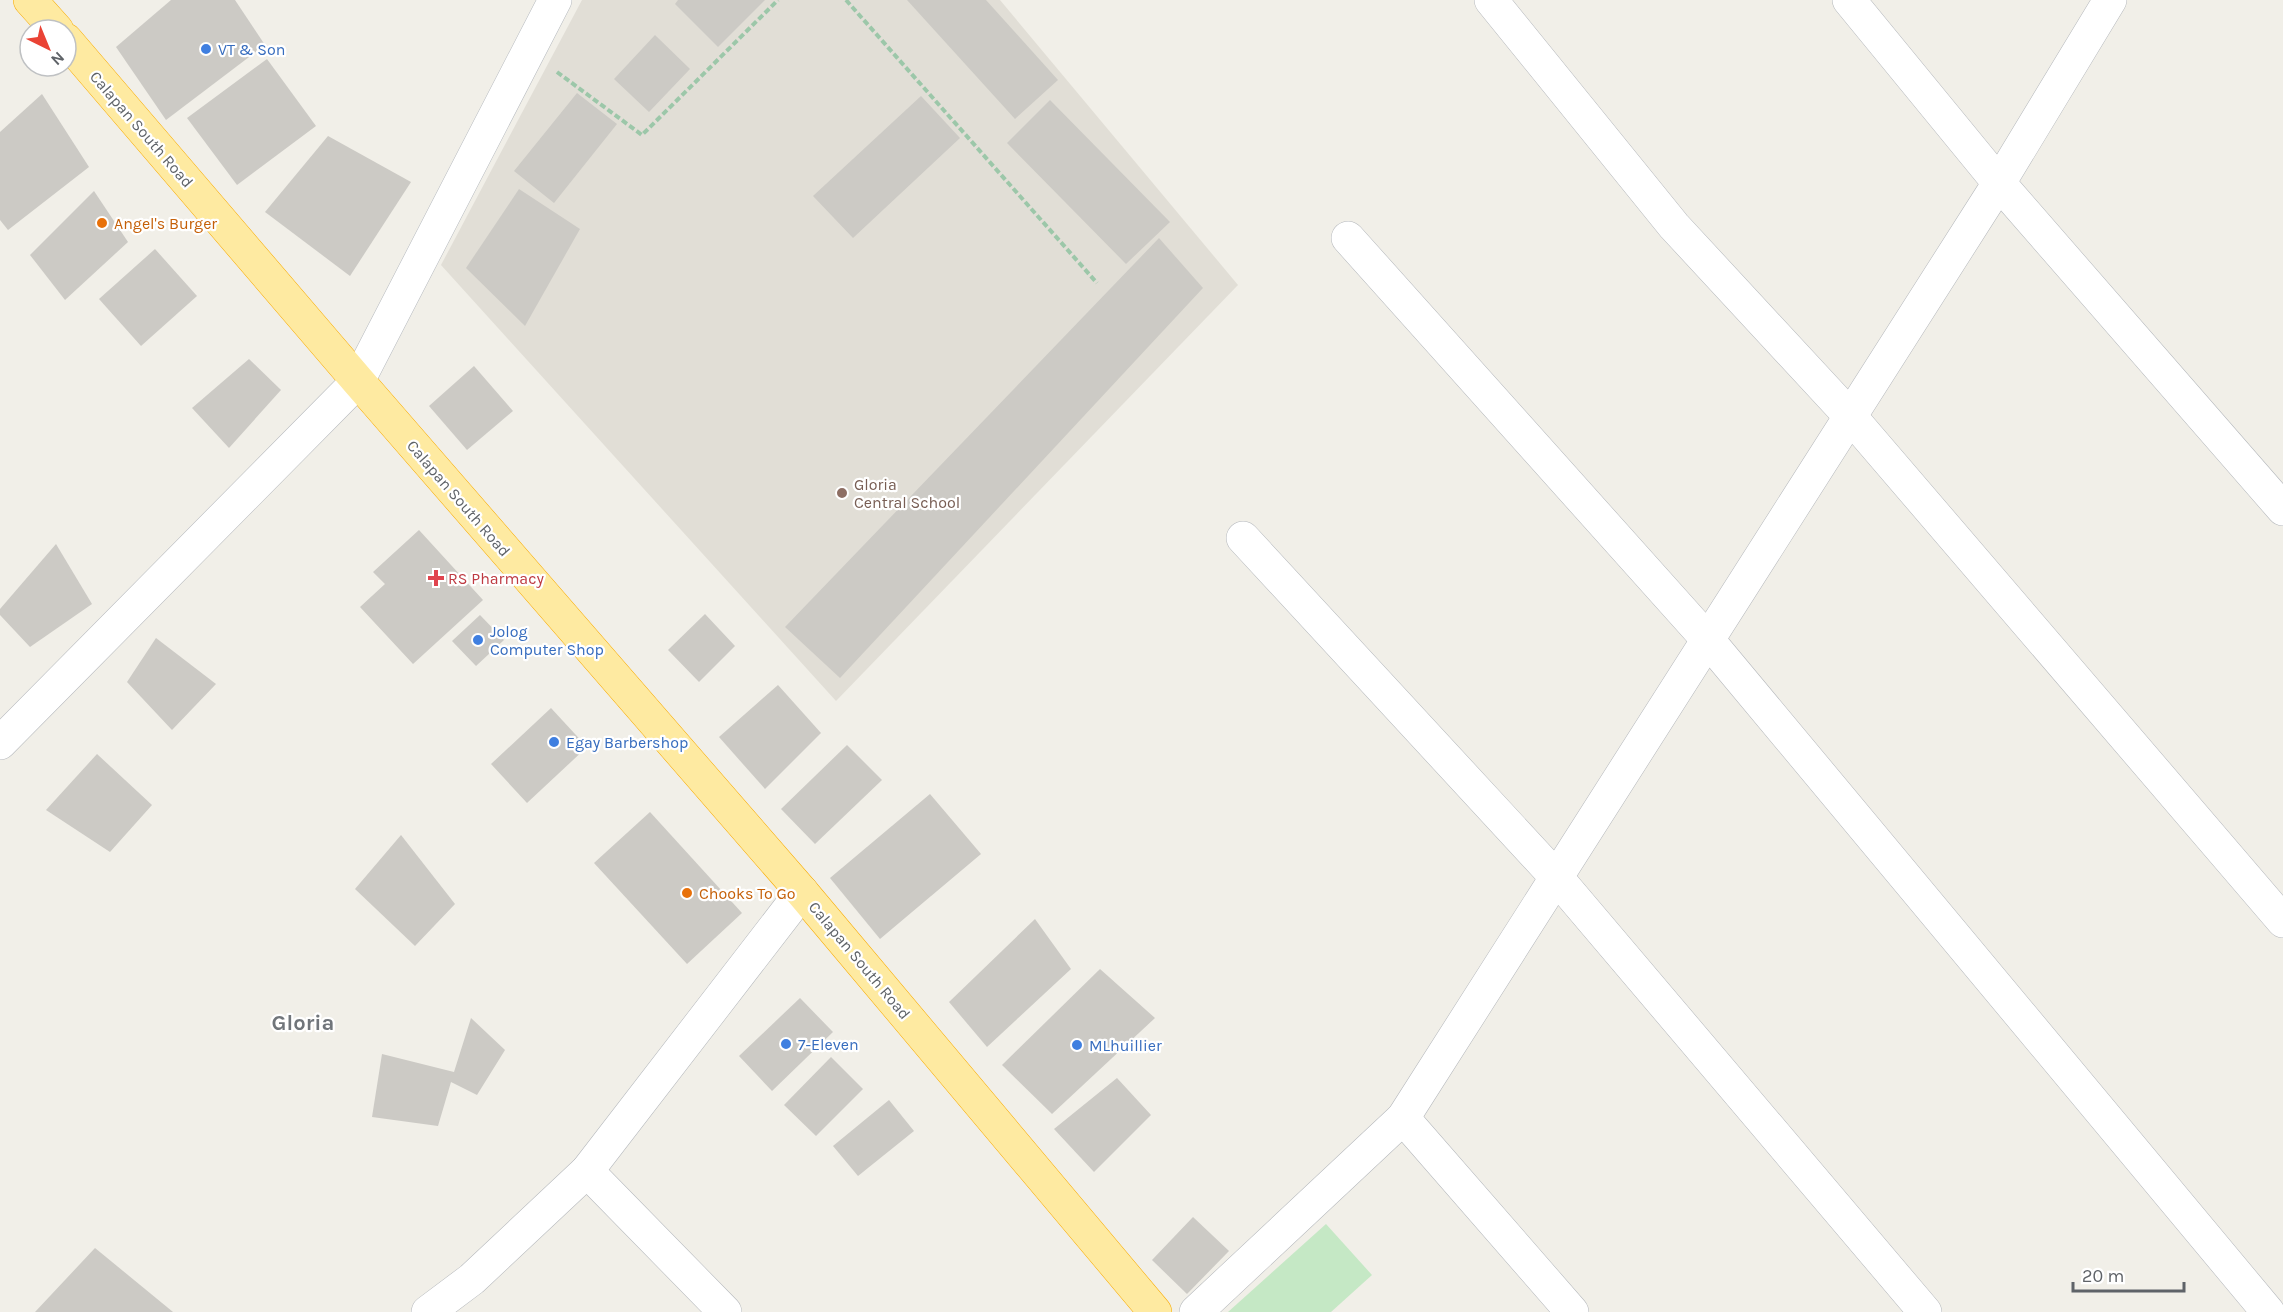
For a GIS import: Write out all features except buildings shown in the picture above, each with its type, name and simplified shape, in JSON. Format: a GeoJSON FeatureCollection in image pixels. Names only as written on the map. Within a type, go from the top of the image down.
{"type":"FeatureCollection","features":[{"type":"Feature","properties":{"kind":"highway"},"geometry":{"type":"LineString","coordinates":[[30,0],[46,18]]}},
{"type":"Feature","properties":{"kind":"highway","name":"Calapan South Road"},"geometry":{"type":"LineString","coordinates":[[78,54],[358,381],[802,892],[1155,1312]]}},
{"type":"Feature","properties":{"kind":"street"},"geometry":{"type":"LineString","coordinates":[[0,742],[358,381],[555,0]]}},
{"type":"Feature","properties":{"kind":"street"},"geometry":{"type":"LineString","coordinates":[[1491,0],[1674,226],[1850,416],[2283,921]]}},
{"type":"Feature","properties":{"kind":"street"},"geometry":{"type":"LineString","coordinates":[[1849,0],[1999,183],[2283,509]]}},
{"type":"Feature","properties":{"kind":"street"},"geometry":{"type":"LineString","coordinates":[[1196,1312],[1403,1118],[1999,183],[2110,0]]}},
{"type":"Feature","properties":{"kind":"street"},"geometry":{"type":"LineString","coordinates":[[1348,238],[1708,640],[2268,1312]]}},
{"type":"Feature","properties":{"kind":"street"},"geometry":{"type":"LineString","coordinates":[[1243,538],[1557,878],[1925,1312]]}},
{"type":"Feature","properties":{"kind":"street"},"geometry":{"type":"LineString","coordinates":[[428,1312],[472,1279],[587,1171],[802,892]]}},
{"type":"Feature","properties":{"kind":"street"},"geometry":{"type":"LineString","coordinates":[[1403,1118],[1572,1312]]}},
{"type":"Feature","properties":{"kind":"street"},"geometry":{"type":"LineString","coordinates":[[587,1171],[725,1312]]}},
{"type":"Feature","properties":{"kind":"path"},"geometry":{"type":"LineString","coordinates":[[528,51],[642,135],[778,0]]}},
{"type":"Feature","properties":{"kind":"path"},"geometry":{"type":"LineString","coordinates":[[846,0],[1097,283]]}},
{"type":"Feature","properties":{"kind":"shaded area","name":"Gloria Central School"},"geometry":{"type":"Polygon","coordinates":[[[582,0],[1000,0],[1238,285],[836,701],[441,265],[582,0]]]}},
{"type":"Feature","properties":{"kind":"green space"},"geometry":{"type":"Polygon","coordinates":[[[1326,1224],[1372,1275],[1331,1312],[1228,1312],[1326,1224]]]}},
{"type":"Feature","properties":{"kind":"place","name":"VT & Son"},"geometry":{"type":"Point","coordinates":[206,49]}},
{"type":"Feature","properties":{"kind":"place","name":"Angel's Burger"},"geometry":{"type":"Point","coordinates":[102,223]}},
{"type":"Feature","properties":{"kind":"place","name":"Gloria Central School"},"geometry":{"type":"Point","coordinates":[842,493]}},
{"type":"Feature","properties":{"kind":"place","name":"RS Pharmacy"},"geometry":{"type":"Point","coordinates":[436,578]}},
{"type":"Feature","properties":{"kind":"place","name":"Jolog Computer Shop"},"geometry":{"type":"Point","coordinates":[478,640]}},
{"type":"Feature","properties":{"kind":"place","name":"Egay Barbershop"},"geometry":{"type":"Point","coordinates":[554,742]}},
{"type":"Feature","properties":{"kind":"place","name":"Chooks To Go"},"geometry":{"type":"Point","coordinates":[687,893]}},
{"type":"Feature","properties":{"kind":"place","name":"7-Eleven"},"geometry":{"type":"Point","coordinates":[786,1044]}},
{"type":"Feature","properties":{"kind":"place","name":"MLhuillier"},"geometry":{"type":"Point","coordinates":[1077,1045]}},
{"type":"Feature","properties":{"kind":"district","name":"Gloria"},"geometry":{"type":"Point","coordinates":[303,1022]}}]}
